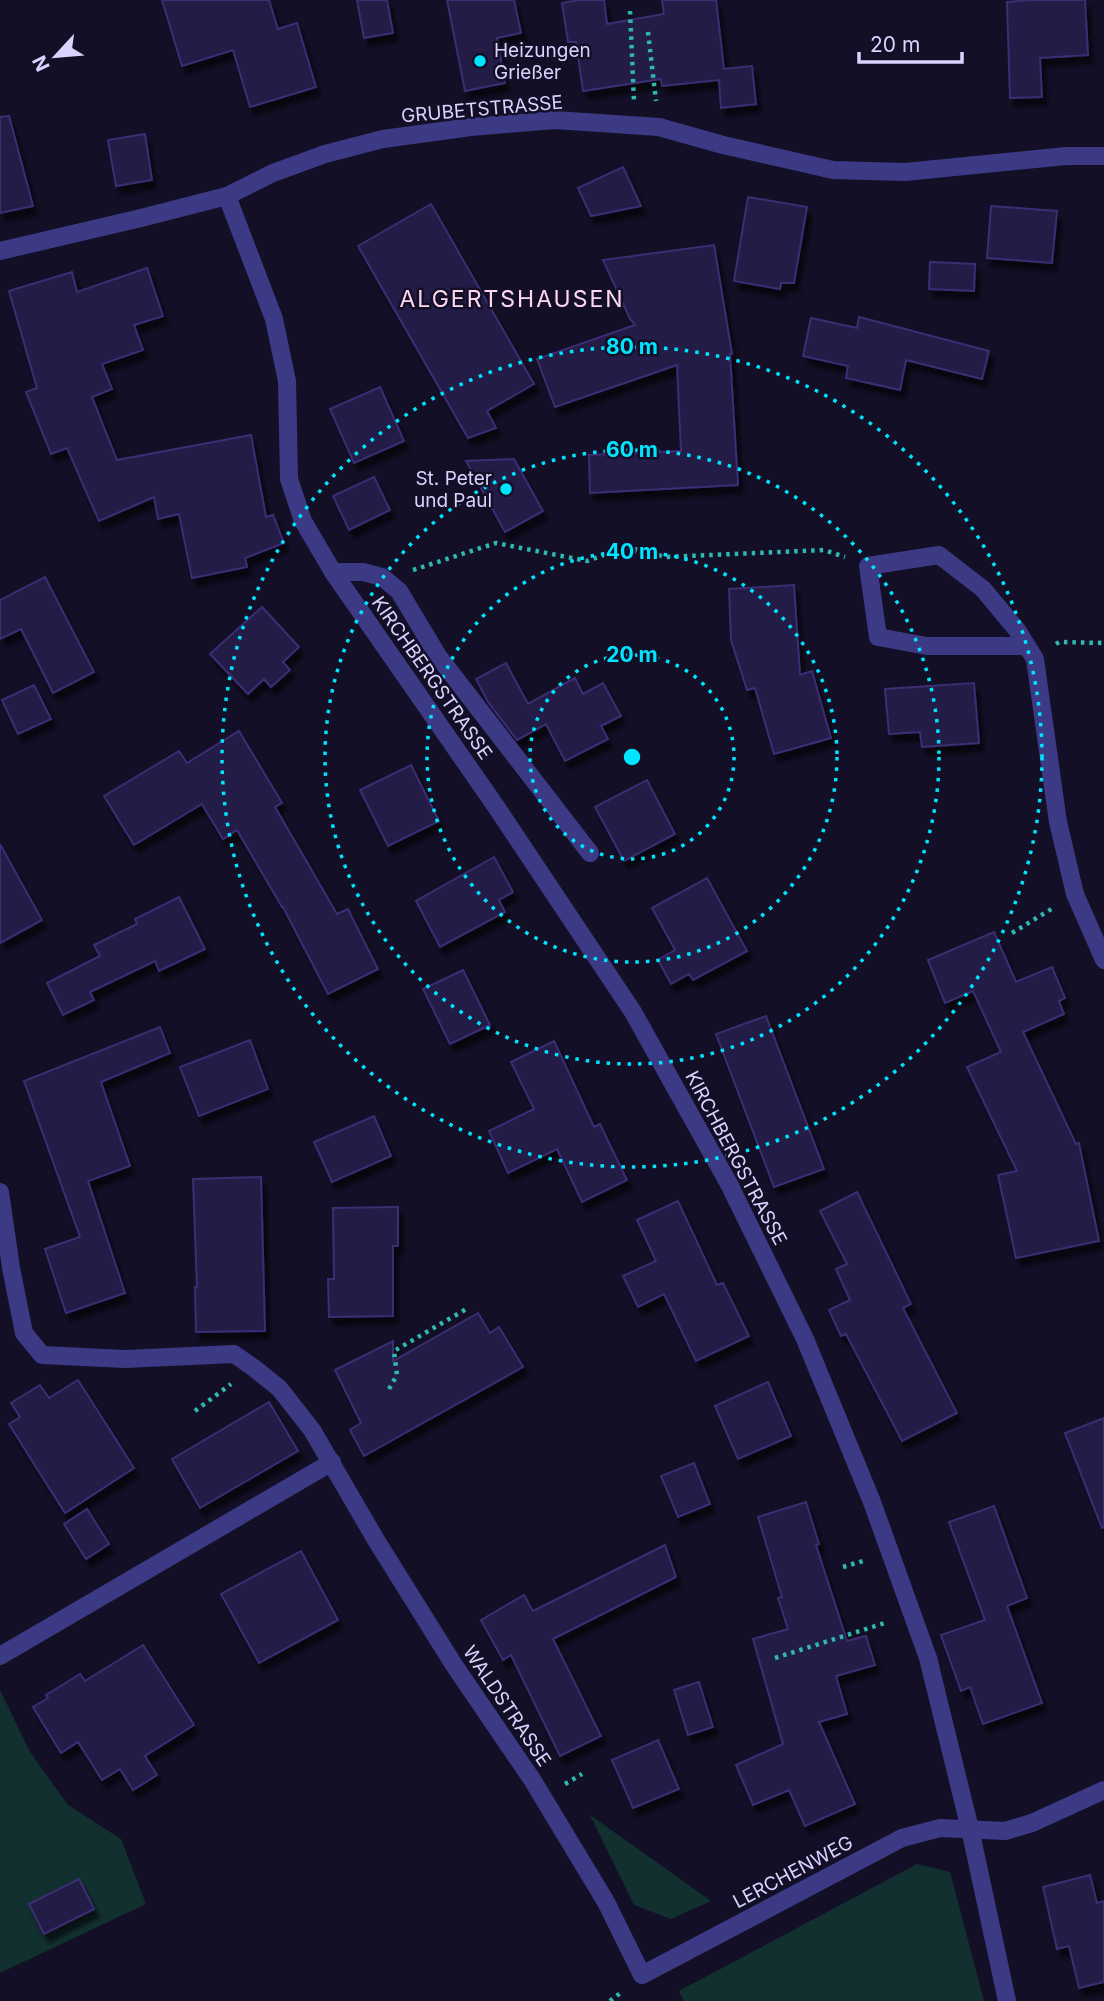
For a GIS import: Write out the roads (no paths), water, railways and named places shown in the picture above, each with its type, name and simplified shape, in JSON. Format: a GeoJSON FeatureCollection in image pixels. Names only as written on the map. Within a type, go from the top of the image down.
{"type":"FeatureCollection","features":[{"type":"Feature","properties":{"kind":"street","name":"GRUBETSTRASSE"},"geometry":{"type":"LineString","coordinates":[[0,251],[227,196],[273,173],[325,154],[383,139],[471,127],[555,120],[659,127],[723,145],[833,170],[905,172],[1066,156],[1104,156]]}},
{"type":"Feature","properties":{"kind":"street","name":"KIRCHBERGSTRASSE"},"geometry":{"type":"LineString","coordinates":[[227,196],[274,319],[288,381],[289,479],[303,521],[333,572],[497,808],[633,1012],[717,1161],[806,1339],[872,1502],[928,1658],[970,1829],[1007,2001]]}},
{"type":"Feature","properties":{"kind":"street"},"geometry":{"type":"LineString","coordinates":[[1031,653],[927,646],[878,637],[868,566],[939,555],[983,589],[1017,630],[1031,653],[1058,822],[1074,894],[1104,960]]}},
{"type":"Feature","properties":{"kind":"street","name":"KIRCHBERGSTRASSE"},"geometry":{"type":"LineString","coordinates":[[333,572],[363,572],[382,577],[399,591],[438,656],[590,853]]}},
{"type":"Feature","properties":{"kind":"street","name":"WALDSTRASSE"},"geometry":{"type":"LineString","coordinates":[[0,1192],[24,1333],[42,1355],[124,1359],[234,1354],[279,1388],[312,1430],[376,1540],[454,1665],[533,1781],[606,1902],[642,1975]]}},
{"type":"Feature","properties":{"kind":"street"},"geometry":{"type":"LineString","coordinates":[[0,1656],[332,1462]]}},
{"type":"Feature","properties":{"kind":"street","name":"LERCHENWEG"},"geometry":{"type":"LineString","coordinates":[[642,1975],[902,1838],[940,1828],[1005,1830],[1032,1823],[1104,1790]]}},
{"type":"Feature","properties":{"kind":"place","name":"Heizungen Grießer"},"geometry":{"type":"Point","coordinates":[480,61]}},
{"type":"Feature","properties":{"kind":"place","name":"St. Peter und Paul"},"geometry":{"type":"Point","coordinates":[506,489]}},
{"type":"Feature","properties":{"kind":"district","name":"ALGERTSHAUSEN"},"geometry":{"type":"Point","coordinates":[512,299]}}]}
